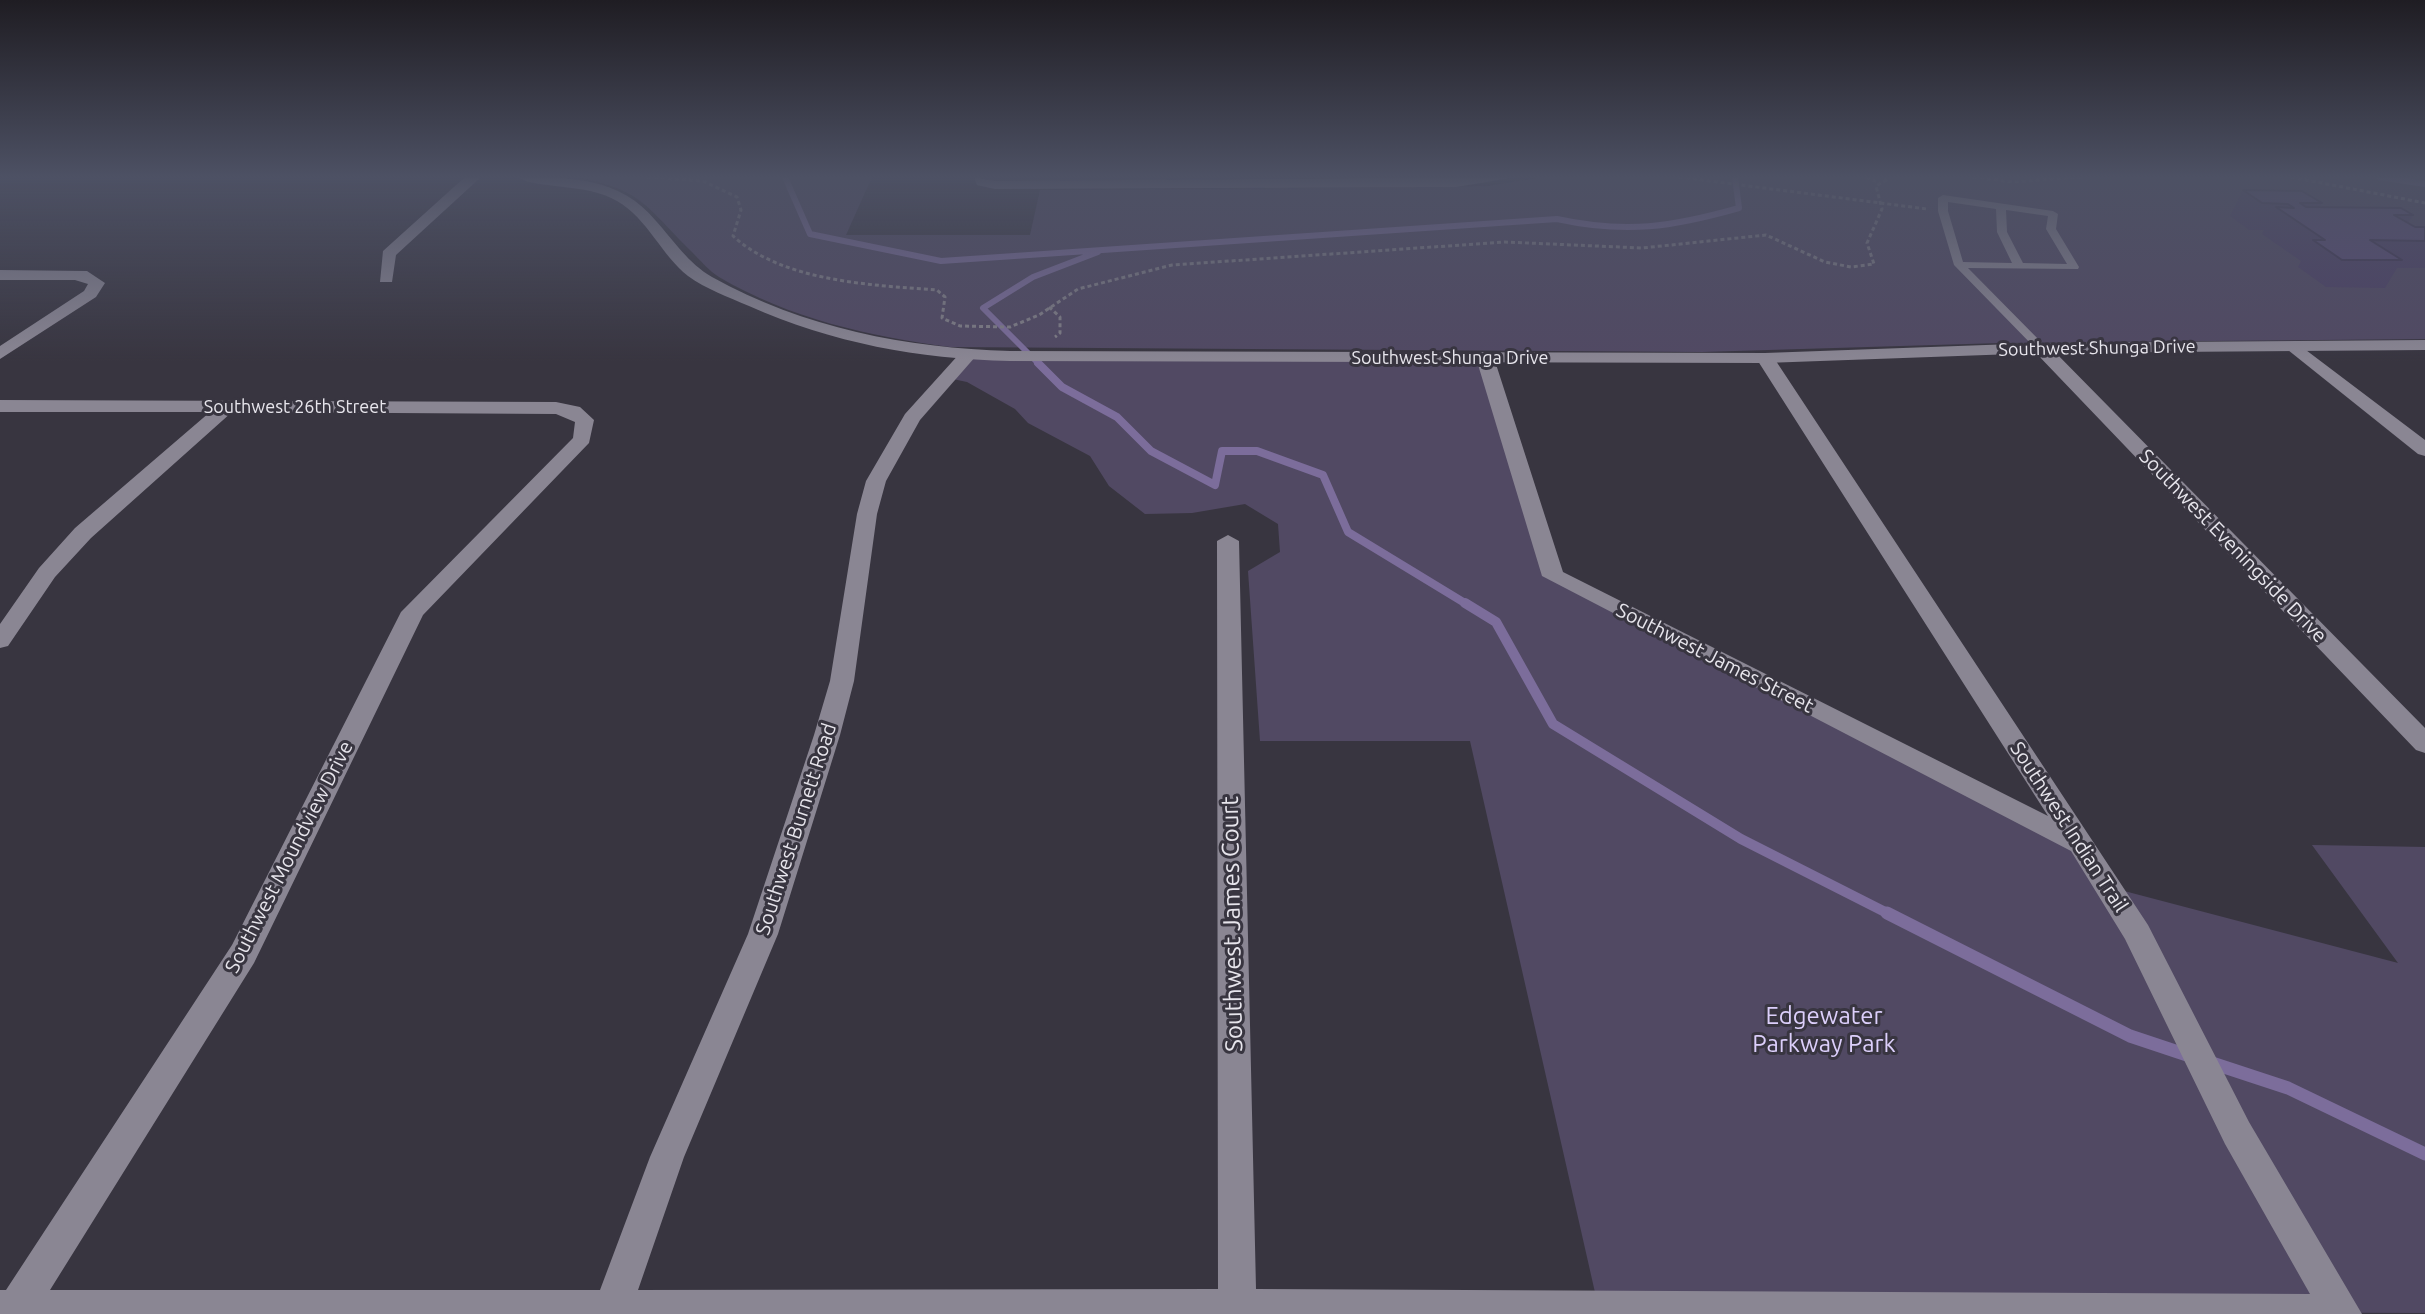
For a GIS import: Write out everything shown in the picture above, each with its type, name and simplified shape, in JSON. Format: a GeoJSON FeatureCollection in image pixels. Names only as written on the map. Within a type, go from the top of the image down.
{"type":"FeatureCollection","features":[{"type":"Feature","properties":{"kind":"street"},"geometry":{"type":"LineString","coordinates":[[386,279],[388,254],[406,238]]}},
{"type":"Feature","properties":{"kind":"street","name":"Southwest Shunga Drive"},"geometry":{"type":"LineString","coordinates":[[663,238],[691,270],[797,320],[873,345],[967,356],[1765,358],[2041,348],[2425,345]]}},
{"type":"Feature","properties":{"kind":"street"},"geometry":{"type":"LineString","coordinates":[[0,275],[75,275],[96,281],[90,294],[0,354]]}},
{"type":"Feature","properties":{"kind":"street"},"geometry":{"type":"LineString","coordinates":[[2294,346],[2425,450]]}},
{"type":"Feature","properties":{"kind":"street","name":"Southwest Eveningside Drive"},"geometry":{"type":"LineString","coordinates":[[2041,348],[2425,744]]}},
{"type":"Feature","properties":{"kind":"street","name":"Southwest Burnett Road"},"geometry":{"type":"LineString","coordinates":[[612,1309],[667,1157],[763,934],[827,735],[842,681],[867,514],[876,481],[912,418],[967,356]]}},
{"type":"Feature","properties":{"kind":"street","name":"Southwest James Street"},"geometry":{"type":"LineString","coordinates":[[1485,358],[1553,576],[2081,844]]}},
{"type":"Feature","properties":{"kind":"street","name":"Southwest Indian Trail"},"geometry":{"type":"LineString","coordinates":[[1765,358],[2137,933],[2237,1133],[2343,1314]]}},
{"type":"Feature","properties":{"kind":"street","name":"Southwest 26th Street"},"geometry":{"type":"LineString","coordinates":[[0,406],[556,408],[573,411],[585,420]]}},
{"type":"Feature","properties":{"kind":"street"},"geometry":{"type":"LineString","coordinates":[[0,641],[47,573],[83,533],[228,406]]}},
{"type":"Feature","properties":{"kind":"street","name":"Southwest Moundview Drive"},"geometry":{"type":"LineString","coordinates":[[10,1311],[243,954],[413,612],[582,439],[585,420]]}},
{"type":"Feature","properties":{"kind":"street","name":"Southwest James Court"},"geometry":{"type":"LineString","coordinates":[[1228,541],[1237,1308]]}},
{"type":"Feature","properties":{"kind":"street"},"geometry":{"type":"LineString","coordinates":[[10,1311],[1237,1308],[2343,1314]]}},
{"type":"Feature","properties":{"kind":"lane"},"geometry":{"type":"LineString","coordinates":[[1951,238],[1959,265],[2041,348]]}},
{"type":"Feature","properties":{"kind":"lane"},"geometry":{"type":"LineString","coordinates":[[2005,238],[2019,266]]}},
{"type":"Feature","properties":{"kind":"lane"},"geometry":{"type":"LineString","coordinates":[[1959,265],[2074,267],[2057,238]]}},
{"type":"Feature","properties":{"kind":"path"},"geometry":{"type":"LineString","coordinates":[[735,238],[759,254],[837,279],[937,290],[945,297],[942,318],[960,326],[989,329],[1010,327],[1039,315],[1078,289],[1172,265],[1505,242],[1642,248],[1734,238]]}},
{"type":"Feature","properties":{"kind":"path"},"geometry":{"type":"LineString","coordinates":[[1773,238],[1825,262],[1851,267],[1874,264],[1867,243],[1869,238]]}},
{"type":"Feature","properties":{"kind":"green space"},"geometry":{"type":"Polygon","coordinates":[[[679,238],[2425,238],[2425,339],[2000,343],[1702,352],[950,347],[890,338],[802,315],[745,291],[715,275],[679,238]]]}},
{"type":"Feature","properties":{"kind":"green space","name":"Edgewater Parkway Park"},"geometry":{"type":"Polygon","coordinates":[[[967,356],[1485,358],[1553,576],[2081,844],[2109,887],[2398,963],[2312,845],[2425,847],[2425,1313],[1599,1310],[1470,741],[1260,741],[1248,571],[1280,552],[1278,524],[1245,504],[1192,513],[1145,514],[1109,486],[1090,456],[1028,423],[1015,409],[967,382],[948,378],[967,356]]]}},
{"type":"Feature","properties":{"kind":"building"},"geometry":{"type":"Polygon","coordinates":[[[2323,238],[2425,238],[2425,241],[2370,240],[2402,260],[2342,260],[2313,240],[2325,240],[2323,238]]]}},
{"type":"Feature","properties":{"kind":"waterway"},"geometry":{"type":"LineString","coordinates":[[831,238],[941,261],[1274,238]]}},
{"type":"Feature","properties":{"kind":"waterway"},"geometry":{"type":"LineString","coordinates":[[1098,252],[1033,277],[983,308],[1062,387],[1117,417],[1151,451],[1215,485],[1222,451],[1257,451],[1323,475],[1348,532],[1468,605]]}},
{"type":"Feature","properties":{"kind":"waterway"},"geometry":{"type":"LineString","coordinates":[[1465,603],[1496,622],[1553,724],[1741,839],[1891,915]]}},
{"type":"Feature","properties":{"kind":"waterway"},"geometry":{"type":"LineString","coordinates":[[1887,913],[2130,1036],[2190,1056]]}},
{"type":"Feature","properties":{"kind":"waterway"},"geometry":{"type":"LineString","coordinates":[[2212,1063],[2288,1088],[2425,1154]]}}]}
